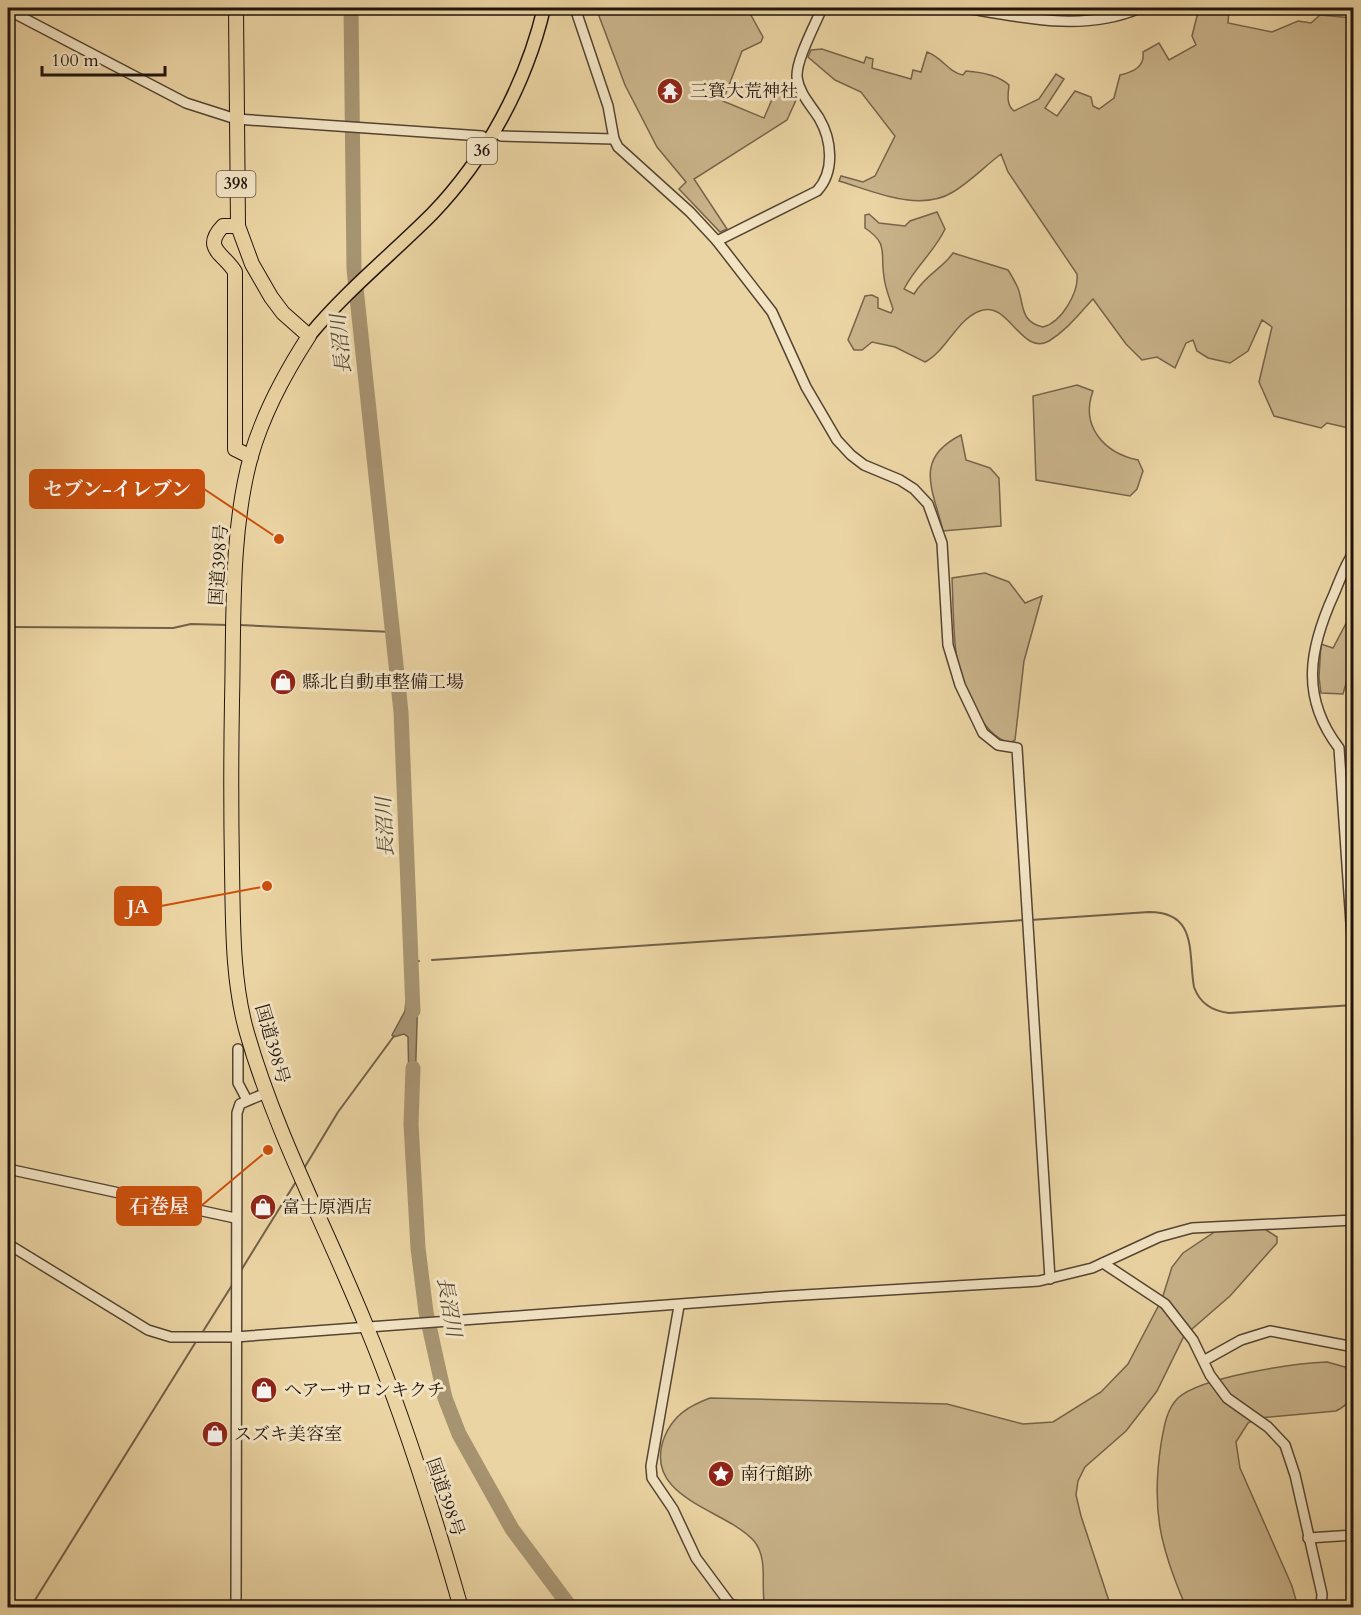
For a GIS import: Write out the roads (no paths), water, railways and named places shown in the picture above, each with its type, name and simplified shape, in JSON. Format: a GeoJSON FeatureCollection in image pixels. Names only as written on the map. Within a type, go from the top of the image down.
{"type":"FeatureCollection","features":[{"type":"Feature","properties":{"kind":"highway","name":"398"},"geometry":{"type":"LineString","coordinates":[[236,8],[238,226],[252,264],[271,297],[283,313],[309,336]]}},
{"type":"Feature","properties":{"kind":"highway"},"geometry":{"type":"LineString","coordinates":[[238,226],[223,226],[216,233],[213,243],[215,251],[235,272],[235,449],[251,457]]}},
{"type":"Feature","properties":{"kind":"highway","name":"国道398号"},"geometry":{"type":"LineString","coordinates":[[309,336],[269,410],[251,457],[240,524],[233,614],[231,764],[234,939],[246,1029],[266,1093],[367,1326],[441,1538],[461,1608]]}},
{"type":"Feature","properties":{"kind":"main road","name":"36"},"geometry":{"type":"LineString","coordinates":[[309,336],[332,309],[376,265],[432,213],[482,152],[521,78],[532,52],[544,8]]}},
{"type":"Feature","properties":{"kind":"street"},"geometry":{"type":"LineString","coordinates":[[575,8],[608,106],[614,139],[630,159],[690,212],[717,242],[779,322],[806,387],[837,440],[864,465],[914,489],[927,504],[942,543],[948,645],[960,685],[983,733],[998,745],[1017,748],[1050,1279]]}},
{"type":"Feature","properties":{"kind":"street"},"geometry":{"type":"LineString","coordinates":[[717,242],[817,191],[826,182],[830,171],[826,133],[799,88],[797,74],[822,8]]}},
{"type":"Feature","properties":{"kind":"street"},"geometry":{"type":"LineString","coordinates":[[966,8],[1067,22],[1108,19],[1140,8]]}},
{"type":"Feature","properties":{"kind":"street"},"geometry":{"type":"LineString","coordinates":[[8,10],[186,103],[236,119],[482,136]]}},
{"type":"Feature","properties":{"kind":"street"},"geometry":{"type":"LineString","coordinates":[[501,136],[614,139]]}},
{"type":"Feature","properties":{"kind":"street"},"geometry":{"type":"LineString","coordinates":[[1353,552],[1322,619],[1315,643],[1311,679],[1325,729],[1340,748],[1353,967]]}},
{"type":"Feature","properties":{"kind":"street"},"geometry":{"type":"LineString","coordinates":[[238,1049],[238,1083],[248,1100]]}},
{"type":"Feature","properties":{"kind":"street"},"geometry":{"type":"LineString","coordinates":[[236,1608],[237,1113],[240,1104],[266,1093]]}},
{"type":"Feature","properties":{"kind":"street"},"geometry":{"type":"LineString","coordinates":[[8,1169],[235,1218]]}},
{"type":"Feature","properties":{"kind":"street"},"geometry":{"type":"LineString","coordinates":[[8,1244],[148,1330],[171,1337],[235,1336],[1050,1279],[1103,1263],[1159,1237],[1192,1228],[1353,1220]]}},
{"type":"Feature","properties":{"kind":"street"},"geometry":{"type":"LineString","coordinates":[[1103,1263],[1165,1304],[1182,1323],[1204,1360],[1210,1375],[1227,1398],[1268,1427],[1285,1445],[1295,1475],[1322,1594],[1322,1608]]}},
{"type":"Feature","properties":{"kind":"street"},"geometry":{"type":"LineString","coordinates":[[680,1306],[651,1466],[652,1478],[673,1509],[696,1558],[730,1604]]}},
{"type":"Feature","properties":{"kind":"street"},"geometry":{"type":"LineString","coordinates":[[1204,1360],[1241,1341],[1270,1331],[1353,1347]]}},
{"type":"Feature","properties":{"kind":"street"},"geometry":{"type":"LineString","coordinates":[[1308,1538],[1353,1535]]}},
{"type":"Feature","properties":{"kind":"street"},"geometry":{"type":"LineString","coordinates":[[706,1608],[730,1604],[745,1608]]}},
{"type":"Feature","properties":{"kind":"waterway","name":"長沼川"},"geometry":{"type":"LineString","coordinates":[[351,8],[354,269],[401,712],[413,1011]]}},
{"type":"Feature","properties":{"kind":"waterway"},"geometry":{"type":"LineString","coordinates":[[8,627],[173,628],[191,624],[228,625]]}},
{"type":"Feature","properties":{"kind":"waterway"},"geometry":{"type":"LineString","coordinates":[[240,625],[392,632]]}},
{"type":"Feature","properties":{"kind":"waterway"},"geometry":{"type":"LineString","coordinates":[[1030,920],[1149,912],[1165,914],[1176,919],[1183,927],[1188,937],[1194,987],[1203,1002],[1212,1008],[1229,1013],[1354,1005]]}},
{"type":"Feature","properties":{"kind":"waterway"},"geometry":{"type":"LineString","coordinates":[[432,960],[1024,920]]}},
{"type":"Feature","properties":{"kind":"waterway","name":"長沼川"},"geometry":{"type":"LineString","coordinates":[[411,962],[419,961]]}},
{"type":"Feature","properties":{"kind":"waterway"},"geometry":{"type":"LineString","coordinates":[[303,1170],[338,1112],[394,1036]]}},
{"type":"Feature","properties":{"kind":"waterway","name":"長沼川"},"geometry":{"type":"LineString","coordinates":[[413,1068],[411,1124],[418,1248],[426,1312],[445,1398],[459,1434],[512,1529],[571,1608]]}},
{"type":"Feature","properties":{"kind":"waterway"},"geometry":{"type":"LineString","coordinates":[[240,1272],[297,1180]]}},
{"type":"Feature","properties":{"kind":"waterway"},"geometry":{"type":"LineString","coordinates":[[202,1333],[234,1282]]}},
{"type":"Feature","properties":{"kind":"waterway"},"geometry":{"type":"LineString","coordinates":[[30,1608],[197,1340]]}},
{"type":"Feature","properties":{"kind":"place","name":"三寳大荒神社"},"geometry":{"type":"Point","coordinates":[670,91]}},
{"type":"Feature","properties":{"kind":"place","name":"セブン-イレブン"},"geometry":{"type":"Point","coordinates":[279,539]}},
{"type":"Feature","properties":{"kind":"place","name":"縣北自動車整備工場"},"geometry":{"type":"Point","coordinates":[283,682]}},
{"type":"Feature","properties":{"kind":"place","name":"JA"},"geometry":{"type":"Point","coordinates":[267,886]}},
{"type":"Feature","properties":{"kind":"place","name":"石巻屋"},"geometry":{"type":"Point","coordinates":[268,1150]}},
{"type":"Feature","properties":{"kind":"place","name":"富士原酒店"},"geometry":{"type":"Point","coordinates":[263,1207]}},
{"type":"Feature","properties":{"kind":"place","name":"ヘアーサロンキクチ"},"geometry":{"type":"Point","coordinates":[264,1390]}},
{"type":"Feature","properties":{"kind":"place","name":"スズキ美容室"},"geometry":{"type":"Point","coordinates":[215,1434]}},
{"type":"Feature","properties":{"kind":"place","name":"南行館跡"},"geometry":{"type":"Point","coordinates":[721,1474]}}]}
